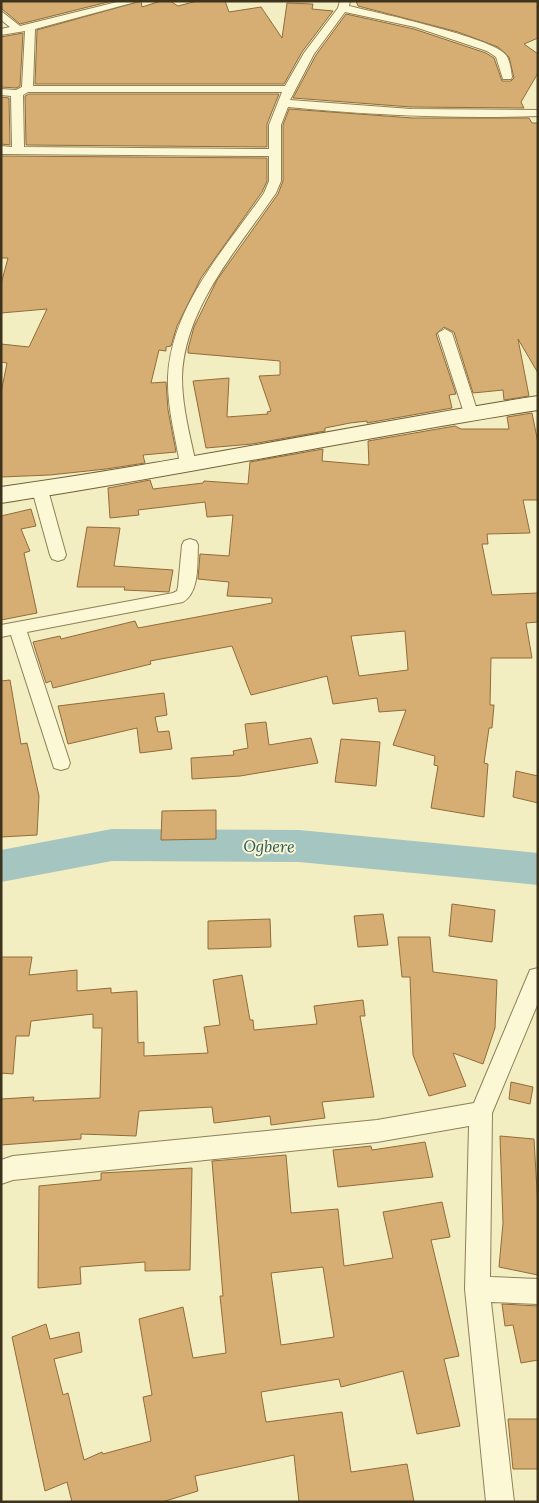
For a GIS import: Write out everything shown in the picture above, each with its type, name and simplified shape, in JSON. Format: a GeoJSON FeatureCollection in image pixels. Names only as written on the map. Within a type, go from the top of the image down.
{"type":"FeatureCollection","features":[{"type":"Feature","properties":{"kind":"main road"},"geometry":{"type":"LineString","coordinates":[[1,495],[40,490],[471,413],[538,403]]}},
{"type":"Feature","properties":{"kind":"street"},"geometry":{"type":"LineString","coordinates":[[1,32],[24,29],[134,1]]}},
{"type":"Feature","properties":{"kind":"street"},"geometry":{"type":"LineString","coordinates":[[188,464],[176,394],[175,368],[178,351],[196,302],[270,193],[274,181],[275,125],[289,89],[309,53],[344,5],[418,25],[491,48],[501,56],[507,77]]}},
{"type":"Feature","properties":{"kind":"street"},"geometry":{"type":"LineString","coordinates":[[1,14],[24,29],[30,59],[22,91],[18,149]]}},
{"type":"Feature","properties":{"kind":"street"},"geometry":{"type":"LineString","coordinates":[[1,92],[289,89]]}},
{"type":"Feature","properties":{"kind":"street"},"geometry":{"type":"LineString","coordinates":[[285,103],[382,113],[440,115],[538,113]]}},
{"type":"Feature","properties":{"kind":"street"},"geometry":{"type":"LineString","coordinates":[[1,150],[274,153]]}},
{"type":"Feature","properties":{"kind":"street"},"geometry":{"type":"LineString","coordinates":[[444,333],[471,413]]}},
{"type":"Feature","properties":{"kind":"street"},"geometry":{"type":"LineString","coordinates":[[40,490],[58,555]]}},
{"type":"Feature","properties":{"kind":"street"},"geometry":{"type":"LineString","coordinates":[[61,763],[9,630],[177,598],[184,594],[186,587],[190,544]]}},
{"type":"Feature","properties":{"kind":"street"},"geometry":{"type":"LineString","coordinates":[[500,1502],[477,1289],[481,1113],[538,977]]}},
{"type":"Feature","properties":{"kind":"street"},"geometry":{"type":"LineString","coordinates":[[1,1172],[13,1168],[377,1131],[481,1113]]}},
{"type":"Feature","properties":{"kind":"street"},"geometry":{"type":"LineString","coordinates":[[477,1289],[538,1292]]}},
{"type":"Feature","properties":{"kind":"building"},"geometry":{"type":"Polygon","coordinates":[[[1,1],[112,1],[20,24],[2,9],[1,1]]]}},
{"type":"Feature","properties":{"kind":"building"},"geometry":{"type":"Polygon","coordinates":[[[141,1],[142,7],[161,1],[170,1],[178,6],[197,1],[225,1],[229,12],[261,7],[282,38],[287,3],[313,4],[312,9],[333,11],[302,52],[284,84],[35,84],[37,30],[141,1]]]}},
{"type":"Feature","properties":{"kind":"building"},"geometry":{"type":"Polygon","coordinates":[[[356,1],[538,1],[538,38],[524,44],[538,54],[538,73],[521,102],[524,108],[411,107],[293,98],[316,55],[346,14],[414,29],[486,53],[494,58],[502,81],[511,81],[514,78],[509,57],[498,47],[458,32],[358,6],[356,1]]]}},
{"type":"Feature","properties":{"kind":"building"},"geometry":{"type":"Polygon","coordinates":[[[23,33],[20,86],[16,88],[1,87],[1,37],[23,33]]]}},
{"type":"Feature","properties":{"kind":"building"},"geometry":{"type":"Polygon","coordinates":[[[29,94],[279,94],[267,124],[267,147],[26,145],[25,96],[29,94]]]}},
{"type":"Feature","properties":{"kind":"building"},"geometry":{"type":"Polygon","coordinates":[[[1,97],[9,98],[10,145],[1,144],[1,97]]]}},
{"type":"Feature","properties":{"kind":"building"},"geometry":{"type":"Polygon","coordinates":[[[289,109],[413,118],[529,118],[532,123],[538,123],[538,373],[518,339],[529,396],[504,400],[503,390],[473,393],[454,332],[444,327],[436,334],[456,394],[449,395],[452,408],[367,423],[367,421],[350,423],[325,428],[325,431],[252,444],[206,448],[193,381],[229,378],[227,417],[268,414],[267,412],[271,411],[259,376],[280,375],[280,361],[188,353],[188,349],[194,327],[217,280],[278,194],[283,181],[283,125],[289,109]]]}},
{"type":"Feature","properties":{"kind":"building"},"geometry":{"type":"Polygon","coordinates":[[[1,156],[267,158],[267,181],[262,192],[201,278],[177,326],[171,346],[166,347],[166,351],[159,350],[151,383],[166,382],[168,410],[176,452],[143,455],[145,463],[106,469],[50,475],[1,477],[1,393],[7,363],[1,362],[1,344],[29,347],[47,309],[1,313],[1,284],[8,258],[1,258],[1,156]]]}},
{"type":"Feature","properties":{"kind":"building"},"geometry":{"type":"Polygon","coordinates":[[[532,413],[538,443],[538,500],[523,500],[530,533],[487,534],[488,544],[482,544],[492,595],[538,593],[538,622],[526,623],[532,658],[491,658],[490,705],[494,705],[492,728],[489,728],[484,763],[488,764],[484,817],[431,808],[438,766],[434,765],[435,756],[393,745],[406,710],[379,712],[377,698],[333,704],[327,676],[251,695],[232,646],[150,661],[151,664],[53,688],[51,681],[46,683],[33,642],[60,636],[61,639],[135,621],[138,628],[272,603],[272,598],[227,596],[229,582],[198,579],[200,554],[229,556],[233,515],[207,517],[205,502],[138,510],[139,515],[110,518],[108,488],[150,480],[153,489],[203,483],[204,481],[248,484],[250,462],[323,449],[322,461],[369,465],[368,441],[455,426],[461,429],[509,429],[507,417],[532,413]],[[405,631],[351,636],[359,676],[408,670],[405,631]]]}},
{"type":"Feature","properties":{"kind":"building"},"geometry":{"type":"Polygon","coordinates":[[[31,509],[36,526],[21,529],[30,551],[24,553],[37,613],[1,620],[1,516],[31,509]]]}},
{"type":"Feature","properties":{"kind":"building"},"geometry":{"type":"Polygon","coordinates":[[[87,527],[120,528],[114,566],[173,570],[169,592],[124,590],[125,587],[77,587],[87,527]]]}},
{"type":"Feature","properties":{"kind":"building"},"geometry":{"type":"Polygon","coordinates":[[[10,680],[21,744],[27,743],[39,796],[37,835],[1,837],[1,681],[10,680]]]}},
{"type":"Feature","properties":{"kind":"building"},"geometry":{"type":"Polygon","coordinates":[[[164,693],[167,715],[155,717],[158,732],[169,731],[172,749],[140,753],[137,728],[68,744],[58,706],[164,693]]]}},
{"type":"Feature","properties":{"kind":"building"},"geometry":{"type":"Polygon","coordinates":[[[266,722],[269,745],[311,738],[318,763],[240,776],[192,779],[191,758],[234,755],[233,751],[248,748],[245,724],[266,722]]]}},
{"type":"Feature","properties":{"kind":"building"},"geometry":{"type":"Polygon","coordinates":[[[341,739],[380,742],[376,786],[335,782],[341,739]]]}},
{"type":"Feature","properties":{"kind":"building"},"geometry":{"type":"Polygon","coordinates":[[[516,771],[538,776],[538,803],[513,797],[516,771]]]}},
{"type":"Feature","properties":{"kind":"building"},"geometry":{"type":"Polygon","coordinates":[[[216,810],[216,839],[161,840],[162,811],[216,810]]]}},
{"type":"Feature","properties":{"kind":"building"},"geometry":{"type":"Polygon","coordinates":[[[452,904],[495,910],[492,942],[449,936],[452,904]]]}},
{"type":"Feature","properties":{"kind":"building"},"geometry":{"type":"Polygon","coordinates":[[[383,914],[388,945],[358,947],[354,916],[383,914]]]}},
{"type":"Feature","properties":{"kind":"building"},"geometry":{"type":"Polygon","coordinates":[[[270,919],[271,947],[208,949],[208,921],[270,919]]]}},
{"type":"Feature","properties":{"kind":"building"},"geometry":{"type":"Polygon","coordinates":[[[398,937],[430,937],[433,972],[497,980],[495,1028],[483,1064],[453,1053],[466,1086],[429,1096],[413,1055],[410,977],[402,977],[398,937]]]}},
{"type":"Feature","properties":{"kind":"building"},"geometry":{"type":"Polygon","coordinates":[[[1,957],[32,957],[29,975],[77,970],[77,991],[111,988],[111,993],[137,991],[138,1043],[144,1042],[144,1056],[208,1053],[204,1027],[220,1025],[213,980],[242,975],[250,1020],[253,1020],[254,1030],[317,1024],[314,1006],[363,1000],[365,1016],[360,1016],[374,1097],[322,1102],[325,1118],[271,1125],[270,1116],[214,1123],[212,1107],[139,1111],[136,1136],[81,1134],[81,1139],[1,1145],[1,1099],[34,1097],[33,1101],[100,1098],[102,1028],[93,1028],[93,1014],[31,1021],[29,1036],[16,1036],[13,1074],[1,1073],[1,957]]]}},
{"type":"Feature","properties":{"kind":"building"},"geometry":{"type":"Polygon","coordinates":[[[511,1082],[533,1087],[530,1104],[509,1099],[511,1082]]]}},
{"type":"Feature","properties":{"kind":"building"},"geometry":{"type":"Polygon","coordinates":[[[500,1136],[534,1139],[538,1208],[538,1275],[499,1267],[503,1223],[500,1136]]]}},
{"type":"Feature","properties":{"kind":"building"},"geometry":{"type":"Polygon","coordinates":[[[425,1142],[433,1177],[338,1187],[333,1150],[371,1146],[372,1150],[425,1142]]]}},
{"type":"Feature","properties":{"kind":"building"},"geometry":{"type":"Polygon","coordinates":[[[286,1155],[291,1213],[338,1209],[344,1266],[393,1258],[383,1212],[442,1202],[450,1237],[431,1240],[459,1356],[444,1359],[460,1426],[417,1434],[403,1371],[341,1387],[339,1379],[261,1392],[266,1422],[342,1412],[351,1472],[407,1464],[414,1502],[299,1502],[294,1455],[195,1476],[198,1491],[162,1502],[72,1502],[67,1482],[45,1491],[12,1337],[46,1324],[50,1339],[79,1332],[82,1352],[54,1359],[63,1395],[68,1393],[84,1460],[102,1452],[103,1454],[151,1441],[143,1397],[152,1395],[139,1319],[183,1307],[193,1358],[226,1353],[220,1296],[223,1296],[212,1161],[286,1155]],[[323,1267],[271,1273],[281,1345],[334,1337],[323,1267]]]}},
{"type":"Feature","properties":{"kind":"building"},"geometry":{"type":"Polygon","coordinates":[[[192,1168],[190,1270],[145,1271],[145,1262],[80,1267],[81,1284],[38,1288],[39,1186],[101,1180],[101,1173],[192,1168]]]}},
{"type":"Feature","properties":{"kind":"building"},"geometry":{"type":"Polygon","coordinates":[[[502,1304],[538,1306],[538,1360],[521,1363],[513,1325],[505,1326],[502,1304]]]}},
{"type":"Feature","properties":{"kind":"building"},"geometry":{"type":"Polygon","coordinates":[[[508,1419],[538,1419],[538,1469],[513,1469],[508,1419]]]}},
{"type":"Feature","properties":{"kind":"waterway","name":"Ogbere"},"geometry":{"type":"LineString","coordinates":[[1,866],[112,845],[299,846],[538,869]]}}]}
